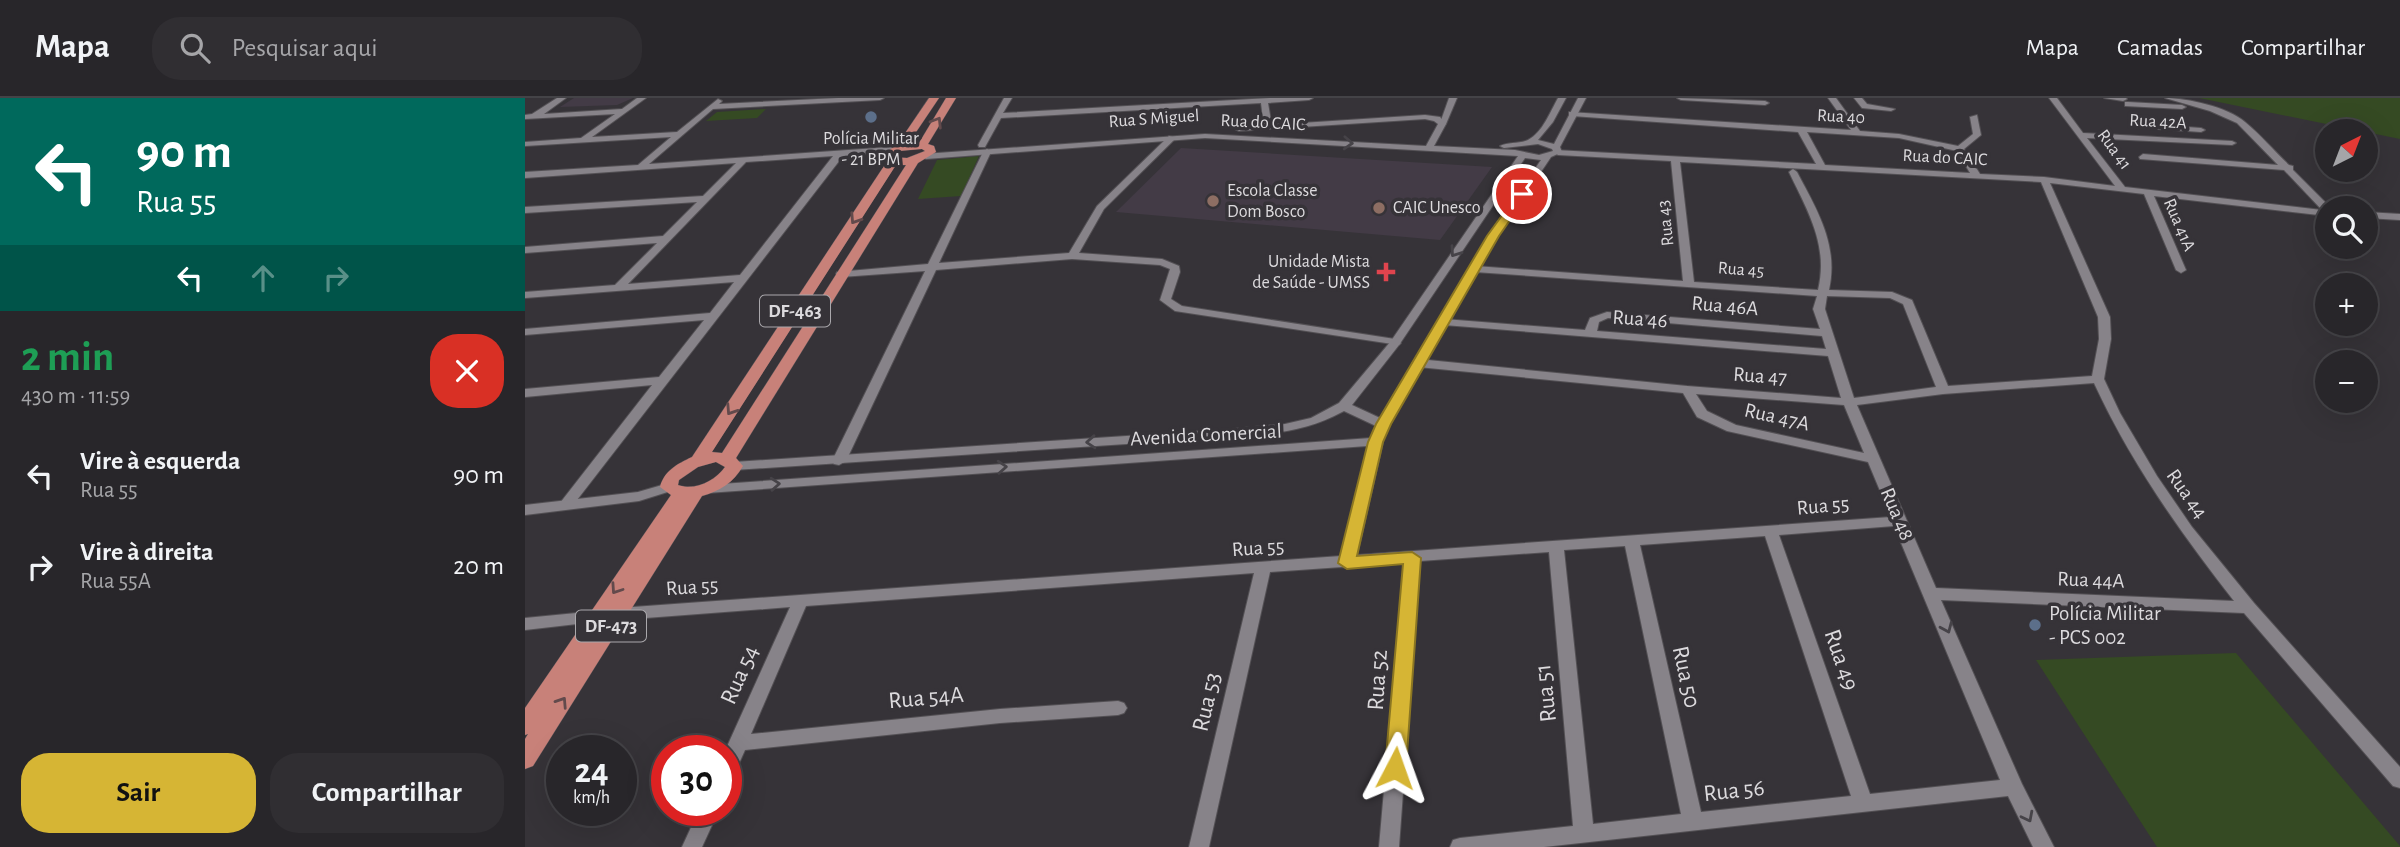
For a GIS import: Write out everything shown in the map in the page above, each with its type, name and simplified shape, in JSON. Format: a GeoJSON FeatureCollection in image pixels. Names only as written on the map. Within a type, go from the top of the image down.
{"type":"FeatureCollection","features":[{"type":"Feature","properties":{"kind":"main road","name":"DF-463"},"geometry":{"type":"LineString","coordinates":[[698,461],[892,154],[934,98]]}},
{"type":"Feature","properties":{"kind":"main road","name":"DF-463"},"geometry":{"type":"LineString","coordinates":[[731,462],[841,274],[923,152],[951,98]]}},
{"type":"Feature","properties":{"kind":"main road"},"geometry":{"type":"LineString","coordinates":[[892,154],[923,152]]}},
{"type":"Feature","properties":{"kind":"main road"},"geometry":{"type":"LineString","coordinates":[[892,154],[923,152]]}},
{"type":"Feature","properties":{"kind":"main road","name":"DF-473"},"geometry":{"type":"LineString","coordinates":[[525,726],[597,617],[689,490],[729,476],[731,462],[698,461],[682,468],[671,478],[689,490]]}},
{"type":"Feature","properties":{"kind":"main road","name":"DF-473"},"geometry":{"type":"LineString","coordinates":[[525,759],[619,614],[689,490]]}},
{"type":"Feature","properties":{"kind":"street"},"geometry":{"type":"LineString","coordinates":[[529,117],[562,98]]}},
{"type":"Feature","properties":{"kind":"street"},"geometry":{"type":"LineString","coordinates":[[582,141],[642,98]]}},
{"type":"Feature","properties":{"kind":"street"},"geometry":{"type":"LineString","coordinates":[[639,168],[722,98]]}},
{"type":"Feature","properties":{"kind":"street"},"geometry":{"type":"LineString","coordinates":[[711,107],[880,98]]}},
{"type":"Feature","properties":{"kind":"street"},"geometry":{"type":"LineString","coordinates":[[839,461],[932,268],[1008,98]]}},
{"type":"Feature","properties":{"kind":"street"},"geometry":{"type":"LineString","coordinates":[[1088,111],[1091,98]]}},
{"type":"Feature","properties":{"kind":"street","name":"Rua S Miguel"},"geometry":{"type":"LineString","coordinates":[[999,116],[1088,111],[1170,102],[1309,98]]}},
{"type":"Feature","properties":{"kind":"street"},"geometry":{"type":"LineString","coordinates":[[1429,147],[1438,134],[1453,98]]}},
{"type":"Feature","properties":{"kind":"street"},"geometry":{"type":"LineString","coordinates":[[1518,151],[1539,136],[1562,98]]}},
{"type":"Feature","properties":{"kind":"street"},"geometry":{"type":"LineString","coordinates":[[1347,563],[1375,442],[1383,424],[1493,236],[1554,152],[1582,98]]}},
{"type":"Feature","properties":{"kind":"street"},"geometry":{"type":"LineString","coordinates":[[1681,98],[1764,100],[1772,128]]}},
{"type":"Feature","properties":{"kind":"street"},"geometry":{"type":"LineString","coordinates":[[1832,98],[1858,134]]}},
{"type":"Feature","properties":{"kind":"street"},"geometry":{"type":"LineString","coordinates":[[1858,98],[1865,106],[1891,108]]}},
{"type":"Feature","properties":{"kind":"street","name":"Rua 41"},"geometry":{"type":"LineString","coordinates":[[2053,98],[2122,189]]}},
{"type":"Feature","properties":{"kind":"street"},"geometry":{"type":"LineString","coordinates":[[2108,98],[2132,110],[2201,130]]}},
{"type":"Feature","properties":{"kind":"street"},"geometry":{"type":"LineString","coordinates":[[2169,98],[2213,109],[2240,121],[2290,168],[2315,197]]}},
{"type":"Feature","properties":{"kind":"street"},"geometry":{"type":"LineString","coordinates":[[1264,101],[1268,127]]}},
{"type":"Feature","properties":{"kind":"street","name":"Rua 40"},"geometry":{"type":"LineString","coordinates":[[1557,107],[1567,104],[1574,111],[1802,131],[1899,136],[1960,149]]}},
{"type":"Feature","properties":{"kind":"street"},"geometry":{"type":"LineString","coordinates":[[2132,110],[2189,108]]}},
{"type":"Feature","properties":{"kind":"street"},"geometry":{"type":"LineString","coordinates":[[2132,110],[2154,138]]}},
{"type":"Feature","properties":{"kind":"street"},"geometry":{"type":"LineString","coordinates":[[529,117],[623,111]]}},
{"type":"Feature","properties":{"kind":"street","name":"Rua S Miguel"},"geometry":{"type":"LineString","coordinates":[[985,148],[1425,117],[1449,111]]}},
{"type":"Feature","properties":{"kind":"street"},"geometry":{"type":"LineString","coordinates":[[1425,117],[1437,119],[1442,124]]}},
{"type":"Feature","properties":{"kind":"street"},"geometry":{"type":"LineString","coordinates":[[1974,117],[1977,135],[1960,149],[1976,175]]}},
{"type":"Feature","properties":{"kind":"street"},"geometry":{"type":"LineString","coordinates":[[1300,140],[1296,133],[1303,125]]}},
{"type":"Feature","properties":{"kind":"street","name":"Rua 40"},"geometry":{"type":"LineString","coordinates":[[1893,125],[1899,136]]}},
{"type":"Feature","properties":{"kind":"street"},"geometry":{"type":"LineString","coordinates":[[1271,139],[1282,132],[1278,126]]}},
{"type":"Feature","properties":{"kind":"street"},"geometry":{"type":"LineString","coordinates":[[1238,136],[1245,128]]}},
{"type":"Feature","properties":{"kind":"street"},"geometry":{"type":"LineString","coordinates":[[1802,131],[1822,167]]}},
{"type":"Feature","properties":{"kind":"street"},"geometry":{"type":"LineString","coordinates":[[525,144],[680,134]]}},
{"type":"Feature","properties":{"kind":"street"},"geometry":{"type":"LineString","coordinates":[[1438,134],[1457,142],[1518,151],[1554,152]]}},
{"type":"Feature","properties":{"kind":"street","name":"Rua 42A"},"geometry":{"type":"LineString","coordinates":[[2083,135],[2232,143]]}},
{"type":"Feature","properties":{"kind":"street","name":"Rua do CAIC"},"geometry":{"type":"LineString","coordinates":[[923,152],[1238,136],[1518,151]]}},
{"type":"Feature","properties":{"kind":"street"},"geometry":{"type":"LineString","coordinates":[[1072,256],[1100,208],[1172,138]]}},
{"type":"Feature","properties":{"kind":"street"},"geometry":{"type":"LineString","coordinates":[[1530,142],[1554,152]]}},
{"type":"Feature","properties":{"kind":"street","name":"Avenida Comercial"},"geometry":{"type":"LineString","coordinates":[[731,462],[839,461],[1233,433],[1315,422],[1344,406],[1395,343],[1437,277],[1472,229],[1518,151]]}},
{"type":"Feature","properties":{"kind":"street","name":"Rua do CAIC"},"geometry":{"type":"LineString","coordinates":[[1554,152],[2044,180],[2315,210]]}},
{"type":"Feature","properties":{"kind":"street"},"geometry":{"type":"LineString","coordinates":[[525,175],[855,154],[892,154]]}},
{"type":"Feature","properties":{"kind":"street"},"geometry":{"type":"LineString","coordinates":[[565,506],[839,155]]}},
{"type":"Feature","properties":{"kind":"street"},"geometry":{"type":"LineString","coordinates":[[2143,158],[2290,168]]}},
{"type":"Feature","properties":{"kind":"street","name":"Rua 43"},"geometry":{"type":"LineString","coordinates":[[1675,159],[1689,284]]}},
{"type":"Feature","properties":{"kind":"street"},"geometry":{"type":"LineString","coordinates":[[618,288],[743,161]]}},
{"type":"Feature","properties":{"kind":"street"},"geometry":{"type":"LineString","coordinates":[[1793,172],[1822,230],[1827,275],[1819,309],[1793,292]]}},
{"type":"Feature","properties":{"kind":"street"},"geometry":{"type":"LineString","coordinates":[[2044,180],[2104,317],[2105,339],[2098,379]]}},
{"type":"Feature","properties":{"kind":"street","name":"Rua 41A"},"geometry":{"type":"LineString","coordinates":[[2148,192],[2181,270]]}},
{"type":"Feature","properties":{"kind":"street"},"geometry":{"type":"LineString","coordinates":[[525,210],[705,199]]}},
{"type":"Feature","properties":{"kind":"street"},"geometry":{"type":"LineString","coordinates":[[2378,216],[2400,217]]}},
{"type":"Feature","properties":{"kind":"street"},"geometry":{"type":"LineString","coordinates":[[1472,229],[1488,231],[1493,236]]}},
{"type":"Feature","properties":{"kind":"street"},"geometry":{"type":"LineString","coordinates":[[525,250],[668,239]]}},
{"type":"Feature","properties":{"kind":"street"},"geometry":{"type":"LineString","coordinates":[[841,274],[1072,256],[1170,264],[1175,268],[1175,274],[1165,291],[1165,300],[1179,309],[1395,343]]}},
{"type":"Feature","properties":{"kind":"street","name":"Rua 45"},"geometry":{"type":"LineString","coordinates":[[1475,269],[1793,292],[1892,295],[1904,298],[1943,390]]}},
{"type":"Feature","properties":{"kind":"street"},"geometry":{"type":"LineString","coordinates":[[1437,277],[1444,288],[1462,291]]}},
{"type":"Feature","properties":{"kind":"street"},"geometry":{"type":"LineString","coordinates":[[525,295],[741,278]]}},
{"type":"Feature","properties":{"kind":"street","name":"Rua 48"},"geometry":{"type":"LineString","coordinates":[[1819,309],[1849,402],[2013,787],[2043,847]]}},
{"type":"Feature","properties":{"kind":"street","name":"Rua 46A"},"geometry":{"type":"LineString","coordinates":[[1590,334],[1594,320],[1607,315],[1827,333]]}},
{"type":"Feature","properties":{"kind":"street"},"geometry":{"type":"LineString","coordinates":[[525,332],[711,316]]}},
{"type":"Feature","properties":{"kind":"street","name":"Rua 46"},"geometry":{"type":"LineString","coordinates":[[1444,322],[1834,353]]}},
{"type":"Feature","properties":{"kind":"street","name":"Rua 47"},"geometry":{"type":"LineString","coordinates":[[1419,363],[1687,390],[1849,402],[1943,390],[2098,379]]}},
{"type":"Feature","properties":{"kind":"street","name":"Rua 44"},"geometry":{"type":"LineString","coordinates":[[2098,379],[2150,477],[2187,531],[2248,607],[2400,780]]}},
{"type":"Feature","properties":{"kind":"street"},"geometry":{"type":"LineString","coordinates":[[525,393],[661,381]]}},
{"type":"Feature","properties":{"kind":"street","name":"Rua 47A"},"geometry":{"type":"LineString","coordinates":[[1687,390],[1702,414],[1732,428],[1874,459]]}},
{"type":"Feature","properties":{"kind":"street"},"geometry":{"type":"LineString","coordinates":[[1344,406],[1383,424]]}},
{"type":"Feature","properties":{"kind":"street"},"geometry":{"type":"LineString","coordinates":[[1315,422],[1316,435],[1324,447]]}},
{"type":"Feature","properties":{"kind":"street","name":"Avenida Comercial"},"geometry":{"type":"LineString","coordinates":[[525,510],[689,490],[1375,442]]}},
{"type":"Feature","properties":{"kind":"street","name":"Rua 55"},"geometry":{"type":"LineString","coordinates":[[619,614],[1899,521]]}},
{"type":"Feature","properties":{"kind":"street","name":"Rua 49"},"geometry":{"type":"LineString","coordinates":[[1770,532],[1864,804]]}},
{"type":"Feature","properties":{"kind":"street","name":"Rua 50"},"geometry":{"type":"LineString","coordinates":[[1632,542],[1693,822]]}},
{"type":"Feature","properties":{"kind":"street","name":"Rua 51"},"geometry":{"type":"LineString","coordinates":[[1556,547],[1584,833]]}},
{"type":"Feature","properties":{"kind":"street","name":"Rua 52"},"geometry":{"type":"LineString","coordinates":[[1389,847],[1412,558]]}},
{"type":"Feature","properties":{"kind":"street","name":"Rua 53"},"geometry":{"type":"LineString","coordinates":[[1199,847],[1263,569]]}},
{"type":"Feature","properties":{"kind":"street","name":"Rua 44A"},"geometry":{"type":"LineString","coordinates":[[1933,594],[2248,607]]}},
{"type":"Feature","properties":{"kind":"street","name":"Rua 54"},"geometry":{"type":"LineString","coordinates":[[742,736],[801,600]]}},
{"type":"Feature","properties":{"kind":"street"},"geometry":{"type":"LineString","coordinates":[[525,624],[597,617]]}},
{"type":"Feature","properties":{"kind":"street","name":"Rua 54A"},"geometry":{"type":"LineString","coordinates":[[742,743],[1000,716],[1118,708]]}},
{"type":"Feature","properties":{"kind":"street","name":"Rua 56"},"geometry":{"type":"LineString","coordinates":[[1460,847],[2013,787]]}},
{"type":"Feature","properties":{"kind":"street"},"geometry":{"type":"LineString","coordinates":[[692,847],[702,826]]}},
{"type":"Feature","properties":{"kind":"shaded area"},"geometry":{"type":"Polygon","coordinates":[[[574,98],[633,98],[617,105],[560,107],[574,98]]]}},
{"type":"Feature","properties":{"kind":"shaded area","name":"CAIC Unesco"},"geometry":{"type":"Polygon","coordinates":[[[1181,148],[1492,167],[1440,240],[1116,212],[1181,148]]]}},
{"type":"Feature","properties":{"kind":"green space"},"geometry":{"type":"Polygon","coordinates":[[[2199,98],[2400,98],[2400,139],[2378,135],[2378,119],[2315,119],[2315,122],[2199,98]]]}},
{"type":"Feature","properties":{"kind":"green space"},"geometry":{"type":"Polygon","coordinates":[[[766,109],[757,118],[706,121],[717,112],[766,109]]]}},
{"type":"Feature","properties":{"kind":"green space"},"geometry":{"type":"Polygon","coordinates":[[[979,156],[961,196],[918,199],[937,160],[979,156]]]}},
{"type":"Feature","properties":{"kind":"green space"},"geometry":{"type":"Polygon","coordinates":[[[2236,653],[2400,847],[2157,847],[2036,660],[2236,653]]]}},
{"type":"Feature","properties":{"kind":"place","name":"Polícia Militar - 21 BPM"},"geometry":{"type":"Point","coordinates":[871,117]}},
{"type":"Feature","properties":{"kind":"place","name":"Escola Classe Dom Bosco"},"geometry":{"type":"Point","coordinates":[1213,201]}},
{"type":"Feature","properties":{"kind":"place","name":"CAIC Unesco"},"geometry":{"type":"Point","coordinates":[1379,208]}},
{"type":"Feature","properties":{"kind":"place","name":"Unidade Mista de Saúde - UMSS"},"geometry":{"type":"Point","coordinates":[1386,272]}},
{"type":"Feature","properties":{"kind":"place","name":"Polícia Militar - PCS 002"},"geometry":{"type":"Point","coordinates":[2035,625]}},
{"type":"Feature","properties":{"kind":"route"},"geometry":{"type":"LineString","coordinates":[[1395,768],[1412,558],[1347,563],[1375,442],[1383,424],[1493,236],[1522,194]]}}]}
